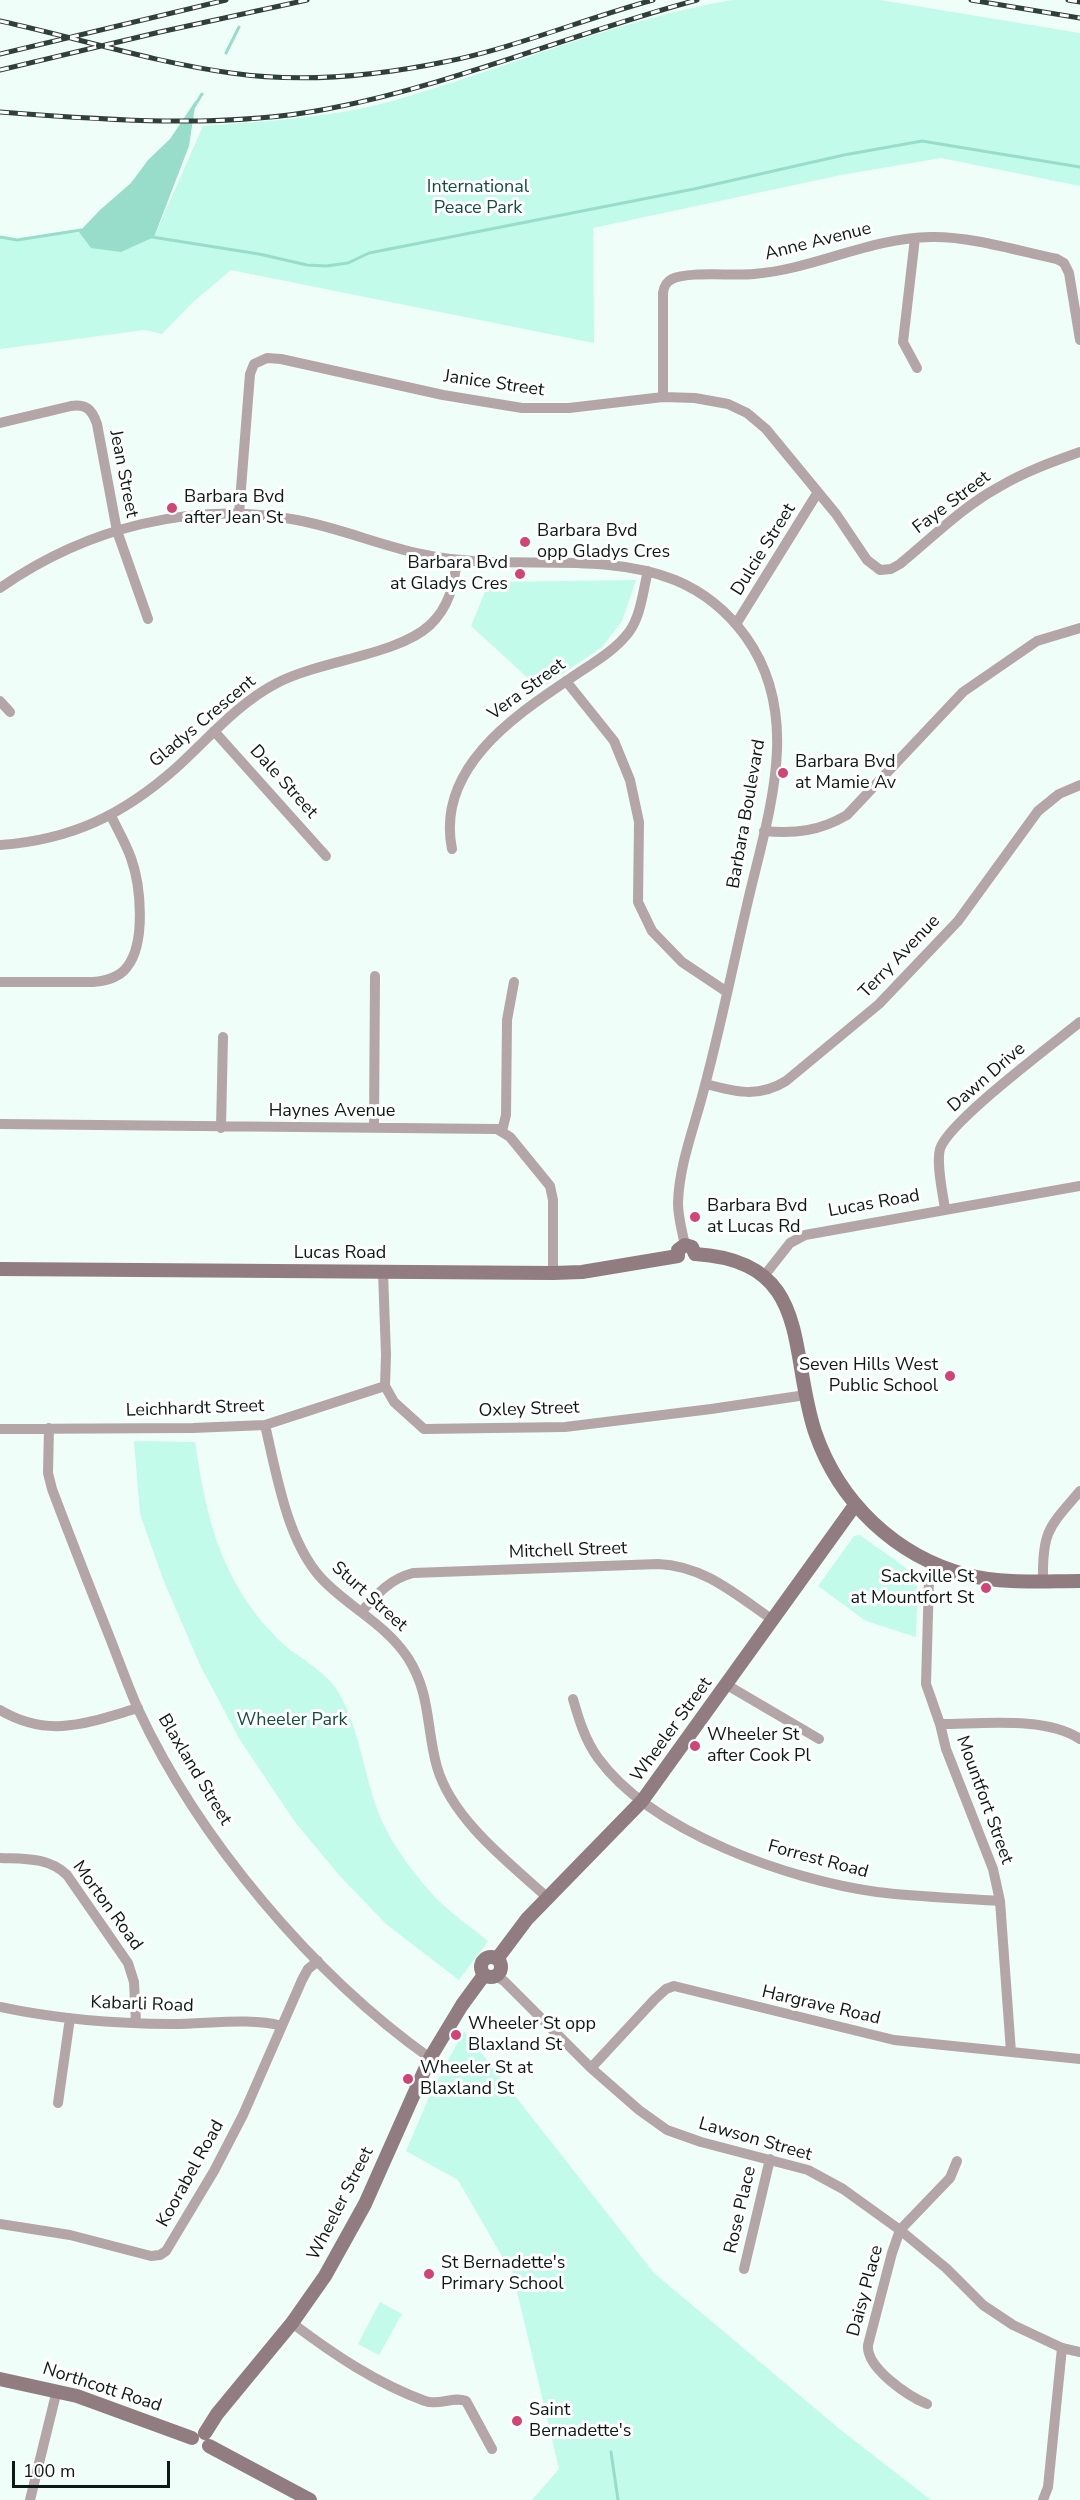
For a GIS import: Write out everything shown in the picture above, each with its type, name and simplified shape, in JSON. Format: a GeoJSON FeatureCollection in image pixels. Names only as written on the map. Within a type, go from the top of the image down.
{"type":"FeatureCollection","features":[{"type":"Feature","properties":{"kind":"street","name":"Anne Avenue"},"geometry":{"type":"LineString","coordinates":[[663,397],[663,287],[670,279],[683,276],[751,275],[791,269],[867,246],[915,238],[947,237],[1057,259],[1064,263],[1069,273],[1080,340]]}},
{"type":"Feature","properties":{"kind":"street"},"geometry":{"type":"LineString","coordinates":[[915,238],[903,342],[917,368]]}},
{"type":"Feature","properties":{"kind":"street","name":"Janice Street"},"geometry":{"type":"LineString","coordinates":[[239,514],[250,374],[254,364],[267,358],[318,366],[487,403],[522,408],[569,408],[663,397],[728,404],[747,413],[766,429],[792,457],[836,514],[867,560],[880,570]]}},
{"type":"Feature","properties":{"kind":"street","name":"Jean Street"},"geometry":{"type":"LineString","coordinates":[[0,423],[80,405],[90,410],[97,424],[117,531]]}},
{"type":"Feature","properties":{"kind":"street","name":"Faye Street"},"geometry":{"type":"LineString","coordinates":[[880,570],[891,569],[900,564],[968,507],[999,487],[1043,465],[1080,452]]}},
{"type":"Feature","properties":{"kind":"street","name":"Dulcie Street"},"geometry":{"type":"LineString","coordinates":[[736,624],[818,492]]}},
{"type":"Feature","properties":{"kind":"street","name":"Barbara Boulevard"},"geometry":{"type":"LineString","coordinates":[[0,588],[26,570],[56,554],[117,531],[170,518],[239,514],[299,520],[424,555],[457,560],[620,566],[648,571],[676,580],[699,592],[736,624],[763,666],[772,689],[778,720],[778,752],[764,831],[706,1084],[682,1171],[679,1191],[680,1219],[686,1252]]}},
{"type":"Feature","properties":{"kind":"street"},"geometry":{"type":"LineString","coordinates":[[117,531],[148,619]]}},
{"type":"Feature","properties":{"kind":"street","name":"Gladys Crescent"},"geometry":{"type":"LineString","coordinates":[[0,846],[45,839],[111,816],[132,803],[175,769],[214,731],[277,683],[394,644],[428,627],[448,601],[454,584],[457,560]]}},
{"type":"Feature","properties":{"kind":"street","name":"Vera Street"},"geometry":{"type":"LineString","coordinates":[[452,849],[450,818],[465,774],[476,757],[493,736],[520,713],[609,653],[630,631],[636,618],[648,571]]}},
{"type":"Feature","properties":{"kind":"street"},"geometry":{"type":"LineString","coordinates":[[764,831],[804,832],[825,826],[847,815],[963,692],[1037,641],[1080,628]]}},
{"type":"Feature","properties":{"kind":"street"},"geometry":{"type":"LineString","coordinates":[[566,681],[615,741],[630,780],[639,822],[638,902],[652,931],[682,962],[727,992]]}},
{"type":"Feature","properties":{"kind":"street"},"geometry":{"type":"LineString","coordinates":[[0,701],[10,712]]}},
{"type":"Feature","properties":{"kind":"street","name":"Dale Street"},"geometry":{"type":"LineString","coordinates":[[214,731],[326,856]]}},
{"type":"Feature","properties":{"kind":"street","name":"Terry Avenue"},"geometry":{"type":"LineString","coordinates":[[706,1084],[751,1093],[770,1090],[786,1081],[879,1004],[958,921],[1038,811],[1059,794],[1080,785]]}},
{"type":"Feature","properties":{"kind":"street"},"geometry":{"type":"LineString","coordinates":[[0,982],[106,981],[126,968],[136,948],[138,892],[131,857],[111,816]]}},
{"type":"Feature","properties":{"kind":"street"},"geometry":{"type":"LineString","coordinates":[[374,1128],[375,976]]}},
{"type":"Feature","properties":{"kind":"street"},"geometry":{"type":"LineString","coordinates":[[514,982],[507,1020],[506,1115],[502,1131],[510,1137],[547,1180],[552,1191],[553,1273]]}},
{"type":"Feature","properties":{"kind":"street","name":"Dawn Drive"},"geometry":{"type":"LineString","coordinates":[[945,1209],[940,1149],[951,1131],[975,1108],[1080,1022]]}},
{"type":"Feature","properties":{"kind":"street"},"geometry":{"type":"LineString","coordinates":[[221,1128],[223,1037]]}},
{"type":"Feature","properties":{"kind":"street","name":"Haynes Avenue"},"geometry":{"type":"LineString","coordinates":[[0,1124],[122,1124],[221,1128],[491,1128],[502,1131]]}},
{"type":"Feature","properties":{"kind":"street","name":"Lucas Road"},"geometry":{"type":"LineString","coordinates":[[0,1269],[553,1273],[582,1272],[686,1252],[737,1260],[764,1276],[789,1243],[797,1238],[821,1231],[1080,1186]]}},
{"type":"Feature","properties":{"kind":"street"},"geometry":{"type":"LineString","coordinates":[[383,1272],[385,1386]]}},
{"type":"Feature","properties":{"kind":"street"},"geometry":{"type":"LineString","coordinates":[[764,1276],[777,1291],[794,1326],[806,1395],[821,1448],[832,1471],[855,1505],[892,1539],[933,1563],[974,1576],[1003,1581],[1080,1581]]}},
{"type":"Feature","properties":{"kind":"street","name":"Oxley Street"},"geometry":{"type":"LineString","coordinates":[[385,1386],[394,1402],[424,1429],[565,1427],[806,1395]]}},
{"type":"Feature","properties":{"kind":"street","name":"Leichhardt Street"},"geometry":{"type":"LineString","coordinates":[[0,1429],[194,1428],[264,1425],[385,1386]]}},
{"type":"Feature","properties":{"kind":"street","name":"Sturt Street"},"geometry":{"type":"LineString","coordinates":[[264,1425],[292,1527],[306,1556],[327,1584],[363,1611],[395,1641],[418,1677],[427,1704],[436,1764],[444,1787],[456,1808],[507,1861],[548,1897]]}},
{"type":"Feature","properties":{"kind":"street","name":"Blaxland Street"},"geometry":{"type":"LineString","coordinates":[[49,1428],[48,1473],[52,1489],[138,1708],[178,1783],[204,1824],[271,1909],[318,1961],[384,2022],[430,2058]]}},
{"type":"Feature","properties":{"kind":"street"},"geometry":{"type":"LineString","coordinates":[[1043,1581],[1044,1546],[1051,1524],[1080,1491]]}},
{"type":"Feature","properties":{"kind":"street","name":"Wheeler Street"},"geometry":{"type":"LineString","coordinates":[[202,2439],[217,2414],[292,2323],[325,2276],[360,2214],[430,2058],[462,2005],[501,1968],[497,1959],[510,1940],[548,1897],[642,1801],[855,1505]]}},
{"type":"Feature","properties":{"kind":"street","name":"Mountfort Street"},"geometry":{"type":"LineString","coordinates":[[933,1563],[929,1579],[926,1684],[946,1749],[993,1869],[1000,1900],[1011,2052]]}},
{"type":"Feature","properties":{"kind":"street","name":"Mitchell Street"},"geometry":{"type":"LineString","coordinates":[[363,1611],[387,1585],[396,1579],[414,1574],[677,1564],[706,1575],[773,1620]]}},
{"type":"Feature","properties":{"kind":"street"},"geometry":{"type":"LineString","coordinates":[[727,1685],[819,1739]]}},
{"type":"Feature","properties":{"kind":"street","name":"Forrest Road"},"geometry":{"type":"LineString","coordinates":[[573,1699],[581,1728],[598,1758],[610,1773],[642,1801],[717,1845],[783,1871],[876,1892],[1000,1900]]}},
{"type":"Feature","properties":{"kind":"street"},"geometry":{"type":"LineString","coordinates":[[0,1710],[13,1718],[34,1725],[57,1727],[85,1723],[138,1708]]}},
{"type":"Feature","properties":{"kind":"street"},"geometry":{"type":"LineString","coordinates":[[940,1724],[1025,1724],[1068,1731],[1080,1739]]}},
{"type":"Feature","properties":{"kind":"street","name":"Morton Road"},"geometry":{"type":"LineString","coordinates":[[0,1858],[42,1861],[55,1865],[67,1875],[131,1968],[136,2023]]}},
{"type":"Feature","properties":{"kind":"street","name":"Koorabel Road"},"geometry":{"type":"LineString","coordinates":[[0,2224],[70,2235],[150,2256],[163,2253],[170,2247],[214,2171],[238,2124],[302,1980],[308,1969],[318,1961]]}},
{"type":"Feature","properties":{"kind":"street","name":"Lawson Street"},"geometry":{"type":"LineString","coordinates":[[490,1976],[504,1981],[591,2068],[639,2110],[667,2130],[701,2142],[771,2158],[808,2170],[843,2189],[900,2230],[946,2268],[982,2305],[1013,2325],[1062,2348],[1080,2352]]}},
{"type":"Feature","properties":{"kind":"street","name":"Hargrave Road"},"geometry":{"type":"LineString","coordinates":[[591,2068],[655,1999],[666,1989],[674,1986],[723,2000],[894,2040],[1080,2059]]}},
{"type":"Feature","properties":{"kind":"street","name":"Kabarli Road"},"geometry":{"type":"LineString","coordinates":[[0,2007],[70,2018],[136,2023],[266,2022],[282,2026]]}},
{"type":"Feature","properties":{"kind":"street"},"geometry":{"type":"LineString","coordinates":[[58,2103],[70,2018]]}},
{"type":"Feature","properties":{"kind":"street","name":"Rose Place"},"geometry":{"type":"LineString","coordinates":[[744,2269],[771,2158]]}},
{"type":"Feature","properties":{"kind":"street"},"geometry":{"type":"LineString","coordinates":[[900,2230],[950,2178],[957,2161]]}},
{"type":"Feature","properties":{"kind":"street","name":"Daisy Place"},"geometry":{"type":"LineString","coordinates":[[900,2230],[868,2345],[868,2354],[873,2364],[910,2396],[927,2404]]}},
{"type":"Feature","properties":{"kind":"street"},"geometry":{"type":"LineString","coordinates":[[292,2323],[383,2384],[431,2403],[462,2400],[466,2402],[492,2449]]}},
{"type":"Feature","properties":{"kind":"street"},"geometry":{"type":"LineString","coordinates":[[1043,2500],[1048,2487],[1062,2348]]}},
{"type":"Feature","properties":{"kind":"street","name":"Northcott Road"},"geometry":{"type":"LineString","coordinates":[[0,2379],[57,2390],[202,2439],[310,2500]]}},
{"type":"Feature","properties":{"kind":"street"},"geometry":{"type":"LineString","coordinates":[[30,2500],[57,2390]]}},
{"type":"Feature","properties":{"kind":"green space","name":"International Peace Park"},"geometry":{"type":"Polygon","coordinates":[[[732,0],[880,0],[1080,33],[1080,186],[941,158],[841,175],[593,228],[594,343],[231,270],[192,303],[162,334],[145,330],[0,349],[0,237],[17,240],[79,232],[154,237],[203,126],[298,118],[369,107],[603,32],[688,9],[732,0]]]}},
{"type":"Feature","properties":{"kind":"green space"},"geometry":{"type":"Polygon","coordinates":[[[636,580],[622,621],[602,647],[540,689],[471,626],[489,582],[636,580]]]}},
{"type":"Feature","properties":{"kind":"green space","name":"Wheeler Park"},"geometry":{"type":"Polygon","coordinates":[[[134,1441],[195,1442],[204,1496],[218,1546],[241,1592],[275,1636],[290,1650],[316,1668],[337,1690],[357,1737],[375,1803],[392,1840],[434,1896],[488,1941],[459,1980],[386,1924],[339,1875],[295,1822],[240,1740],[200,1665],[163,1579],[140,1514],[134,1441]]]}},
{"type":"Feature","properties":{"kind":"green space"},"geometry":{"type":"Polygon","coordinates":[[[860,1535],[900,1564],[916,1579],[916,1637],[866,1621],[818,1586],[854,1536],[860,1535]]]}},
{"type":"Feature","properties":{"kind":"green space"},"geometry":{"type":"Polygon","coordinates":[[[464,2031],[654,2273],[842,2431],[931,2500],[532,2500],[559,2469],[511,2266],[503,2258],[458,2180],[406,2151],[432,2090],[464,2031]]]}},
{"type":"Feature","properties":{"kind":"green space"},"geometry":{"type":"Polygon","coordinates":[[[380,2302],[402,2314],[379,2355],[358,2344],[380,2302]]]}},
{"type":"Feature","properties":{"kind":"shaded area"},"geometry":{"type":"Polygon","coordinates":[[[196,100],[189,146],[154,237],[121,252],[91,248],[79,232],[131,183],[148,160],[170,139],[196,100]]]}},
{"type":"Feature","properties":{"kind":"waterway"},"geometry":{"type":"LineString","coordinates":[[226,53],[239,27]]}},
{"type":"Feature","properties":{"kind":"waterway"},"geometry":{"type":"LineString","coordinates":[[194,107],[202,94]]}},
{"type":"Feature","properties":{"kind":"waterway"},"geometry":{"type":"LineString","coordinates":[[152,237],[259,254],[307,265],[326,266],[348,263],[369,253],[922,141],[1080,167]]}},
{"type":"Feature","properties":{"kind":"waterway"},"geometry":{"type":"LineString","coordinates":[[0,237],[17,240],[81,230]]}},
{"type":"Feature","properties":{"kind":"waterway"},"geometry":{"type":"LineString","coordinates":[[611,2452],[618,2500]]}},
{"type":"Feature","properties":{"kind":"railway"},"geometry":{"type":"LineString","coordinates":[[0,54],[226,0]]}},
{"type":"Feature","properties":{"kind":"railway"},"geometry":{"type":"LineString","coordinates":[[0,70],[307,0]]}},
{"type":"Feature","properties":{"kind":"railway"},"geometry":{"type":"LineString","coordinates":[[0,21],[202,68],[257,76],[311,78],[392,71],[470,56],[653,0]]}},
{"type":"Feature","properties":{"kind":"railway"},"geometry":{"type":"LineString","coordinates":[[0,112],[122,120],[206,121],[247,119],[327,109],[374,99],[467,73],[697,0]]}},
{"type":"Feature","properties":{"kind":"railway"},"geometry":{"type":"LineString","coordinates":[[971,0],[1080,18]]}},
{"type":"Feature","properties":{"kind":"railway"},"geometry":{"type":"LineString","coordinates":[[1068,0],[1080,2]]}},
{"type":"Feature","properties":{"kind":"place","name":"Barbara Bvd after Jean St"},"geometry":{"type":"Point","coordinates":[172,508]}},
{"type":"Feature","properties":{"kind":"place","name":"Barbara Bvd opp Gladys Cres"},"geometry":{"type":"Point","coordinates":[525,542]}},
{"type":"Feature","properties":{"kind":"place","name":"Barbara Bvd at Gladys Cres"},"geometry":{"type":"Point","coordinates":[520,574]}},
{"type":"Feature","properties":{"kind":"place","name":"Barbara Bvd at Mamie Av"},"geometry":{"type":"Point","coordinates":[783,773]}},
{"type":"Feature","properties":{"kind":"place","name":"Barbara Bvd at Lucas Rd"},"geometry":{"type":"Point","coordinates":[695,1217]}},
{"type":"Feature","properties":{"kind":"place","name":"Seven Hills West Public School"},"geometry":{"type":"Point","coordinates":[950,1376]}},
{"type":"Feature","properties":{"kind":"place","name":"Sackville St at Mountfort St"},"geometry":{"type":"Point","coordinates":[986,1588]}},
{"type":"Feature","properties":{"kind":"place","name":"Wheeler St after Cook Pl"},"geometry":{"type":"Point","coordinates":[695,1746]}},
{"type":"Feature","properties":{"kind":"place","name":"Wheeler St opp Blaxland St"},"geometry":{"type":"Point","coordinates":[456,2035]}},
{"type":"Feature","properties":{"kind":"place","name":"Wheeler St at Blaxland St"},"geometry":{"type":"Point","coordinates":[408,2079]}},
{"type":"Feature","properties":{"kind":"place","name":"St Bernadette's Primary School"},"geometry":{"type":"Point","coordinates":[429,2274]}},
{"type":"Feature","properties":{"kind":"place","name":"Saint Bernadette's"},"geometry":{"type":"Point","coordinates":[517,2421]}}]}
